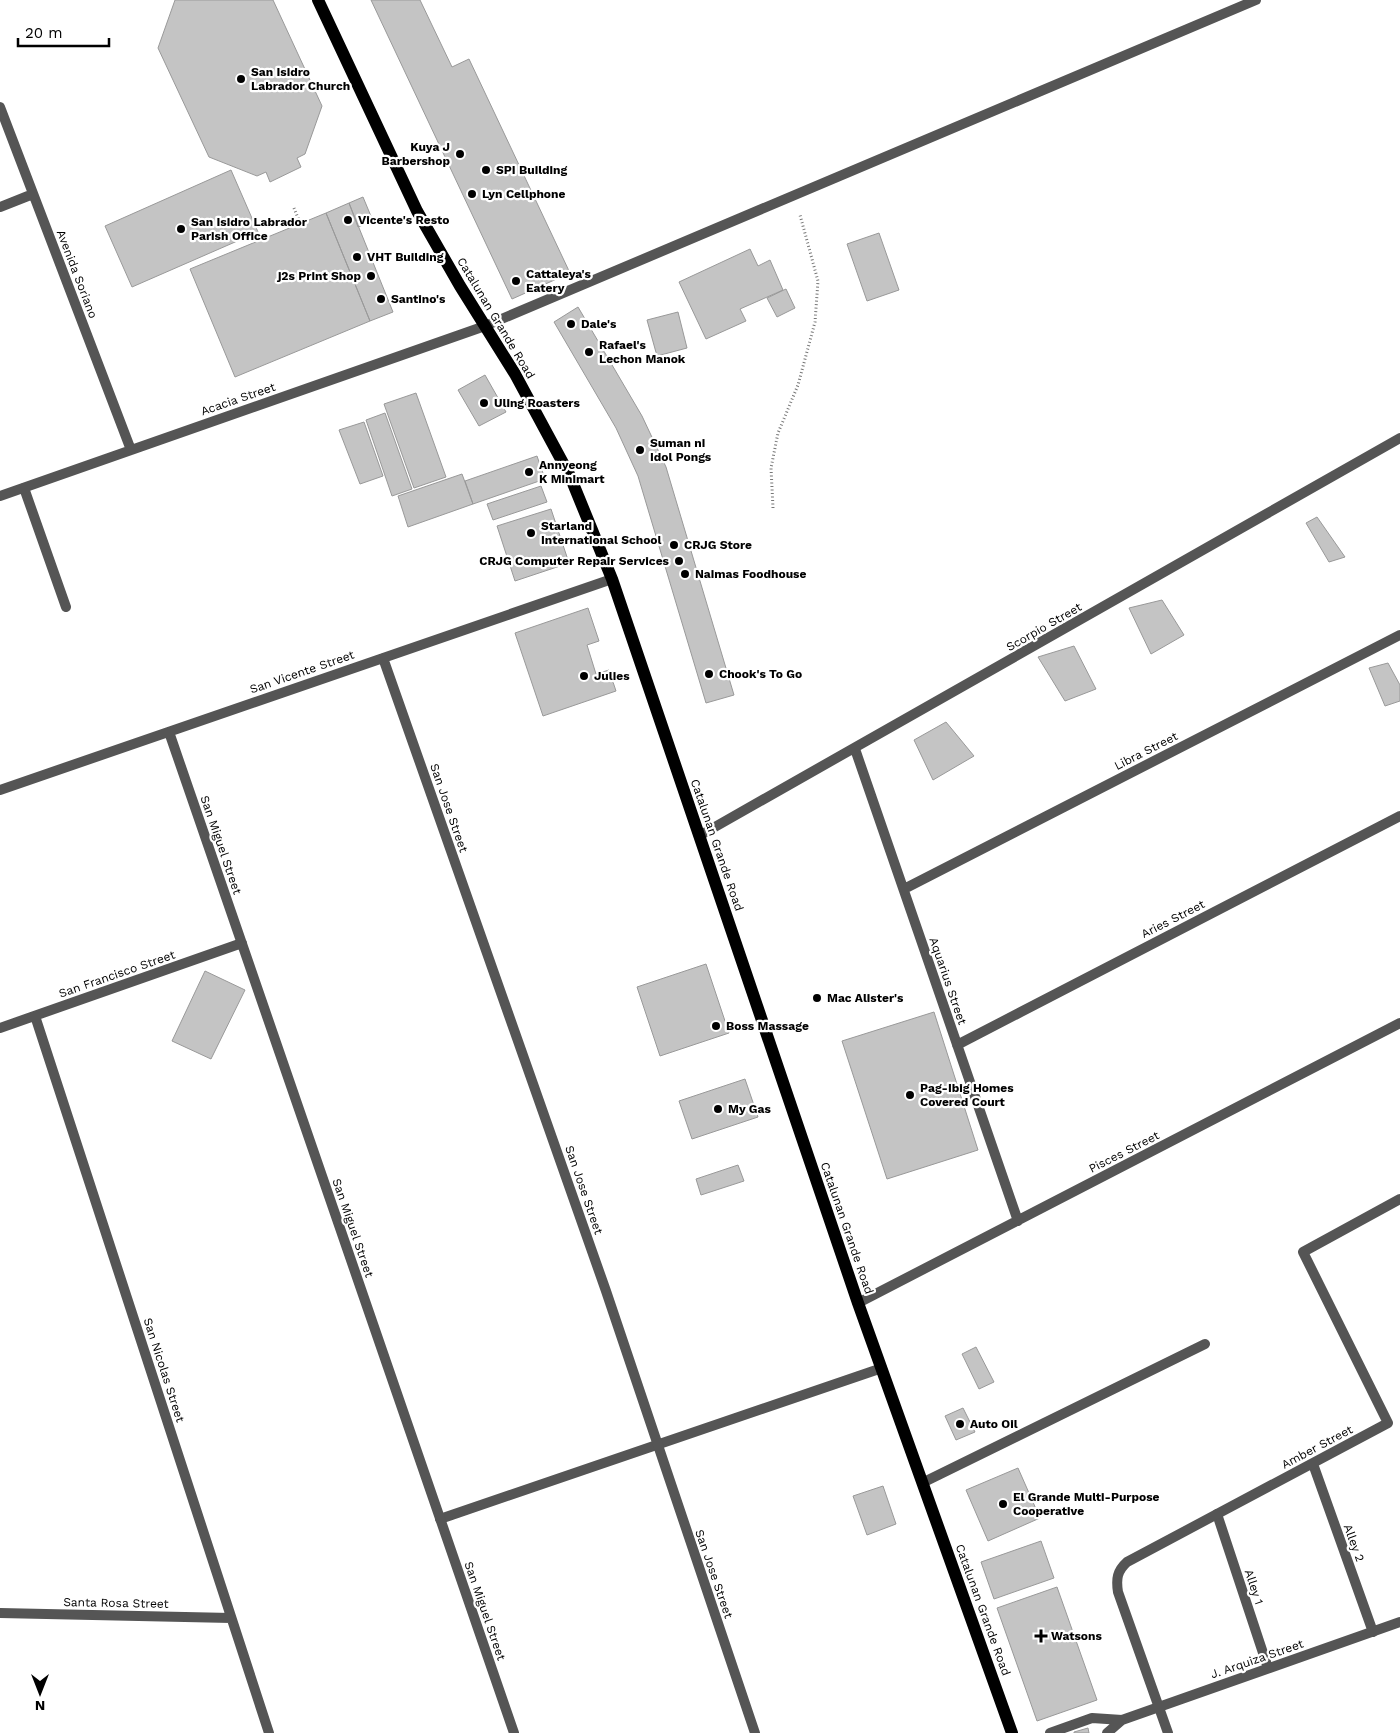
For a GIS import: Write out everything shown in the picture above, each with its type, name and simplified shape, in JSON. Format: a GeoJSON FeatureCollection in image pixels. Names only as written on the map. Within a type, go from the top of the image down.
{"type":"FeatureCollection","features":[{"type":"Feature","properties":{"kind":"main road","name":"Catalunan Grande Road"},"geometry":{"type":"LineString","coordinates":[[318,0],[412,202],[524,390],[570,476],[612,579],[858,1303],[1012,1733]]}},
{"type":"Feature","properties":{"kind":"street","name":"Acacia Street"},"geometry":{"type":"LineString","coordinates":[[0,496],[485,326],[1256,0]]}},
{"type":"Feature","properties":{"kind":"street","name":"Avenida Soriano"},"geometry":{"type":"LineString","coordinates":[[0,106],[131,450]]}},
{"type":"Feature","properties":{"kind":"street"},"geometry":{"type":"LineString","coordinates":[[0,207],[33,194]]}},
{"type":"Feature","properties":{"kind":"street","name":"Scorpio Street"},"geometry":{"type":"LineString","coordinates":[[699,836],[856,749],[1400,438]]}},
{"type":"Feature","properties":{"kind":"street"},"geometry":{"type":"LineString","coordinates":[[24,488],[66,607]]}},
{"type":"Feature","properties":{"kind":"street","name":"San Vicente Street"},"geometry":{"type":"LineString","coordinates":[[0,790],[612,579]]}},
{"type":"Feature","properties":{"kind":"street","name":"Libra Street"},"geometry":{"type":"LineString","coordinates":[[904,890],[1400,635]]}},
{"type":"Feature","properties":{"kind":"street","name":"San Jose Street"},"geometry":{"type":"LineString","coordinates":[[383,658],[606,1291],[755,1733]]}},
{"type":"Feature","properties":{"kind":"street","name":"San Miguel Street"},"geometry":{"type":"LineString","coordinates":[[169,732],[514,1733]]}},
{"type":"Feature","properties":{"kind":"street","name":"Aquarius Street"},"geometry":{"type":"LineString","coordinates":[[856,749],[1018,1221]]}},
{"type":"Feature","properties":{"kind":"street","name":"Aries Street"},"geometry":{"type":"LineString","coordinates":[[957,1045],[1400,816]]}},
{"type":"Feature","properties":{"kind":"street","name":"San Francisco Street"},"geometry":{"type":"LineString","coordinates":[[0,1028],[242,943]]}},
{"type":"Feature","properties":{"kind":"street","name":"San Nicolas Street"},"geometry":{"type":"LineString","coordinates":[[35,1016],[269,1733]]}},
{"type":"Feature","properties":{"kind":"street","name":"Pisces Street"},"geometry":{"type":"LineString","coordinates":[[858,1303],[1400,1022]]}},
{"type":"Feature","properties":{"kind":"street","name":"Amber Street"},"geometry":{"type":"LineString","coordinates":[[1159,1707],[1118,1592],[1116,1580],[1119,1569],[1127,1562],[1388,1424],[1302,1252],[1400,1199]]}},
{"type":"Feature","properties":{"kind":"street"},"geometry":{"type":"LineString","coordinates":[[922,1483],[1204,1344]]}},
{"type":"Feature","properties":{"kind":"street"},"geometry":{"type":"LineString","coordinates":[[440,1518],[882,1368]]}},
{"type":"Feature","properties":{"kind":"street","name":"Alley 2"},"geometry":{"type":"LineString","coordinates":[[1312,1464],[1373,1632]]}},
{"type":"Feature","properties":{"kind":"street","name":"Alley 1"},"geometry":{"type":"LineString","coordinates":[[1217,1514],[1268,1668]]}},
{"type":"Feature","properties":{"kind":"street","name":"Santa Rosa Street"},"geometry":{"type":"LineString","coordinates":[[0,1613],[231,1618]]}},
{"type":"Feature","properties":{"kind":"street","name":"J. Arquiza Street"},"geometry":{"type":"LineString","coordinates":[[1107,1733],[1122,1720],[1400,1622]]}},
{"type":"Feature","properties":{"kind":"street"},"geometry":{"type":"LineString","coordinates":[[1159,1707],[1168,1733]]}},
{"type":"Feature","properties":{"kind":"street","name":"J. Arquiza Street"},"geometry":{"type":"LineString","coordinates":[[1050,1733],[1092,1718],[1122,1720]]}},
{"type":"Feature","properties":{"kind":"path"},"geometry":{"type":"LineString","coordinates":[[773,508],[771,468],[778,433],[803,367],[815,322],[818,281],[809,243],[794,195]]}},
{"type":"Feature","properties":{"kind":"path"},"geometry":{"type":"LineString","coordinates":[[294,208],[300,223]]}},
{"type":"Feature","properties":{"kind":"building","name":"San Isidro Labrador Church"},"geometry":{"type":"Polygon","coordinates":[[[175,0],[273,0],[322,106],[305,154],[297,158],[301,167],[270,182],[266,172],[257,176],[209,157],[158,48],[175,0]]]}},
{"type":"Feature","properties":{"kind":"building","name":"SPI Building"},"geometry":{"type":"Polygon","coordinates":[[[371,0],[420,0],[452,67],[469,59],[570,273],[512,299],[371,0]]]}},
{"type":"Feature","properties":{"kind":"building","name":"San Isidro Labrador Parish Office"},"geometry":{"type":"Polygon","coordinates":[[[231,170],[258,232],[132,287],[105,226],[231,170]]]}},
{"type":"Feature","properties":{"kind":"building"},"geometry":{"type":"Polygon","coordinates":[[[363,197],[373,221],[358,227],[349,203],[363,197]]]}},
{"type":"Feature","properties":{"kind":"building","name":"VHT Building"},"geometry":{"type":"Polygon","coordinates":[[[349,203],[393,312],[370,321],[326,213],[349,203]]]}},
{"type":"Feature","properties":{"kind":"building"},"geometry":{"type":"Polygon","coordinates":[[[326,213],[370,321],[235,377],[190,269],[326,213]]]}},
{"type":"Feature","properties":{"kind":"building"},"geometry":{"type":"Polygon","coordinates":[[[879,233],[899,290],[867,301],[847,244],[879,233]]]}},
{"type":"Feature","properties":{"kind":"building"},"geometry":{"type":"Polygon","coordinates":[[[750,249],[758,266],[770,260],[783,290],[740,309],[746,321],[706,339],[679,282],[750,249]]]}},
{"type":"Feature","properties":{"kind":"building"},"geometry":{"type":"Polygon","coordinates":[[[786,289],[795,308],[777,317],[767,298],[786,289]]]}},
{"type":"Feature","properties":{"kind":"building"},"geometry":{"type":"Polygon","coordinates":[[[578,307],[642,416],[666,467],[734,695],[706,703],[638,476],[616,428],[554,322],[578,307]]]}},
{"type":"Feature","properties":{"kind":"building"},"geometry":{"type":"Polygon","coordinates":[[[678,312],[687,348],[657,356],[647,320],[678,312]]]}},
{"type":"Feature","properties":{"kind":"building"},"geometry":{"type":"Polygon","coordinates":[[[485,375],[506,412],[479,426],[458,390],[485,375]]]}},
{"type":"Feature","properties":{"kind":"building"},"geometry":{"type":"Polygon","coordinates":[[[416,393],[446,477],[414,488],[384,404],[416,393]]]}},
{"type":"Feature","properties":{"kind":"building"},"geometry":{"type":"Polygon","coordinates":[[[385,413],[412,489],[392,496],[366,420],[385,413]]]}},
{"type":"Feature","properties":{"kind":"building"},"geometry":{"type":"Polygon","coordinates":[[[364,422],[383,476],[360,484],[339,430],[364,422]]]}},
{"type":"Feature","properties":{"kind":"building"},"geometry":{"type":"Polygon","coordinates":[[[537,456],[545,479],[473,504],[465,481],[537,456]]]}},
{"type":"Feature","properties":{"kind":"building"},"geometry":{"type":"Polygon","coordinates":[[[462,474],[473,504],[408,527],[398,496],[462,474]]]}},
{"type":"Feature","properties":{"kind":"building"},"geometry":{"type":"Polygon","coordinates":[[[541,486],[547,502],[493,520],[487,504],[541,486]]]}},
{"type":"Feature","properties":{"kind":"building"},"geometry":{"type":"Polygon","coordinates":[[[551,509],[569,563],[515,581],[497,526],[551,509]]]}},
{"type":"Feature","properties":{"kind":"building"},"geometry":{"type":"Polygon","coordinates":[[[1317,517],[1345,557],[1329,562],[1306,523],[1317,517]]]}},
{"type":"Feature","properties":{"kind":"building"},"geometry":{"type":"Polygon","coordinates":[[[1162,600],[1184,635],[1151,654],[1129,608],[1162,600]]]}},
{"type":"Feature","properties":{"kind":"building"},"geometry":{"type":"Polygon","coordinates":[[[588,608],[599,641],[587,645],[596,674],[609,670],[616,691],[543,716],[515,633],[588,608]]]}},
{"type":"Feature","properties":{"kind":"building"},"geometry":{"type":"Polygon","coordinates":[[[1074,646],[1096,689],[1065,701],[1038,657],[1074,646]]]}},
{"type":"Feature","properties":{"kind":"building"},"geometry":{"type":"Polygon","coordinates":[[[1388,663],[1400,685],[1400,701],[1385,706],[1369,668],[1388,663]]]}},
{"type":"Feature","properties":{"kind":"building"},"geometry":{"type":"Polygon","coordinates":[[[946,722],[974,756],[933,780],[914,740],[946,722]]]}},
{"type":"Feature","properties":{"kind":"building"},"geometry":{"type":"Polygon","coordinates":[[[706,964],[729,1033],[660,1056],[637,987],[706,964]]]}},
{"type":"Feature","properties":{"kind":"building"},"geometry":{"type":"Polygon","coordinates":[[[205,971],[245,990],[211,1059],[172,1041],[205,971]]]}},
{"type":"Feature","properties":{"kind":"building","name":"Pag-Ibig Homes Covered Court"},"geometry":{"type":"Polygon","coordinates":[[[934,1012],[978,1150],[887,1179],[842,1041],[934,1012]]]}},
{"type":"Feature","properties":{"kind":"building","name":"My Gas"},"geometry":{"type":"Polygon","coordinates":[[[745,1079],[758,1117],[692,1139],[679,1101],[745,1079]]]}},
{"type":"Feature","properties":{"kind":"building"},"geometry":{"type":"Polygon","coordinates":[[[738,1165],[744,1181],[701,1195],[696,1179],[738,1165]]]}},
{"type":"Feature","properties":{"kind":"building"},"geometry":{"type":"Polygon","coordinates":[[[976,1347],[994,1382],[979,1389],[962,1354],[976,1347]]]}},
{"type":"Feature","properties":{"kind":"building","name":"Auto Oil"},"geometry":{"type":"Polygon","coordinates":[[[963,1408],[975,1432],[956,1440],[945,1416],[963,1408]]]}},
{"type":"Feature","properties":{"kind":"building","name":"El Grande Multi-Purpose Cooperative"},"geometry":{"type":"Polygon","coordinates":[[[1018,1468],[1040,1518],[988,1541],[966,1490],[1018,1468]]]}},
{"type":"Feature","properties":{"kind":"building"},"geometry":{"type":"Polygon","coordinates":[[[883,1486],[896,1524],[867,1535],[853,1496],[883,1486]]]}},
{"type":"Feature","properties":{"kind":"building"},"geometry":{"type":"Polygon","coordinates":[[[1041,1541],[1054,1578],[994,1599],[981,1562],[1041,1541]]]}},
{"type":"Feature","properties":{"kind":"building","name":"Watsons"},"geometry":{"type":"Polygon","coordinates":[[[1057,1587],[1097,1700],[1037,1721],[997,1608],[1057,1587]]]}},
{"type":"Feature","properties":{"kind":"building"},"geometry":{"type":"Polygon","coordinates":[[[1088,1728],[1089,1733],[1074,1733],[1074,1732],[1088,1728]]]}},
{"type":"Feature","properties":{"kind":"place","name":"San Isidro Labrador Church"},"geometry":{"type":"Point","coordinates":[241,79]}},
{"type":"Feature","properties":{"kind":"place","name":"Kuya J Barbershop"},"geometry":{"type":"Point","coordinates":[460,154]}},
{"type":"Feature","properties":{"kind":"place","name":"SPI Building"},"geometry":{"type":"Point","coordinates":[486,170]}},
{"type":"Feature","properties":{"kind":"place","name":"Lyn Cellphone"},"geometry":{"type":"Point","coordinates":[472,194]}},
{"type":"Feature","properties":{"kind":"place","name":"Vicente's Resto"},"geometry":{"type":"Point","coordinates":[348,220]}},
{"type":"Feature","properties":{"kind":"place","name":"San Isidro Labrador Parish Office"},"geometry":{"type":"Point","coordinates":[181,229]}},
{"type":"Feature","properties":{"kind":"place","name":"VHT Building"},"geometry":{"type":"Point","coordinates":[357,257]}},
{"type":"Feature","properties":{"kind":"place","name":"j2s Print Shop"},"geometry":{"type":"Point","coordinates":[371,276]}},
{"type":"Feature","properties":{"kind":"place","name":"Cattaleya's Eatery"},"geometry":{"type":"Point","coordinates":[516,281]}},
{"type":"Feature","properties":{"kind":"place","name":"Santino's"},"geometry":{"type":"Point","coordinates":[381,299]}},
{"type":"Feature","properties":{"kind":"place","name":"Dale's"},"geometry":{"type":"Point","coordinates":[571,324]}},
{"type":"Feature","properties":{"kind":"place","name":"Rafael's Lechon Manok"},"geometry":{"type":"Point","coordinates":[589,352]}},
{"type":"Feature","properties":{"kind":"place","name":"Uling Roasters"},"geometry":{"type":"Point","coordinates":[484,403]}},
{"type":"Feature","properties":{"kind":"place","name":"Suman ni Idol Pongs"},"geometry":{"type":"Point","coordinates":[640,450]}},
{"type":"Feature","properties":{"kind":"place","name":"Annyeong K Minimart"},"geometry":{"type":"Point","coordinates":[529,472]}},
{"type":"Feature","properties":{"kind":"place","name":"Starland International School"},"geometry":{"type":"Point","coordinates":[531,533]}},
{"type":"Feature","properties":{"kind":"place","name":"CRJG Store"},"geometry":{"type":"Point","coordinates":[674,545]}},
{"type":"Feature","properties":{"kind":"place","name":"CRJG Computer Repair Services"},"geometry":{"type":"Point","coordinates":[679,561]}},
{"type":"Feature","properties":{"kind":"place","name":"Naimas Foodhouse"},"geometry":{"type":"Point","coordinates":[685,574]}},
{"type":"Feature","properties":{"kind":"place","name":"Chook's To Go"},"geometry":{"type":"Point","coordinates":[709,674]}},
{"type":"Feature","properties":{"kind":"place","name":"Julies"},"geometry":{"type":"Point","coordinates":[584,676]}},
{"type":"Feature","properties":{"kind":"place","name":"Mac Alister's"},"geometry":{"type":"Point","coordinates":[817,998]}},
{"type":"Feature","properties":{"kind":"place","name":"Boss Massage"},"geometry":{"type":"Point","coordinates":[716,1026]}},
{"type":"Feature","properties":{"kind":"place","name":"Pag-Ibig Homes Covered Court"},"geometry":{"type":"Point","coordinates":[910,1095]}},
{"type":"Feature","properties":{"kind":"place","name":"My Gas"},"geometry":{"type":"Point","coordinates":[718,1109]}},
{"type":"Feature","properties":{"kind":"place","name":"Auto Oil"},"geometry":{"type":"Point","coordinates":[960,1424]}},
{"type":"Feature","properties":{"kind":"place","name":"El Grande Multi-Purpose Cooperative"},"geometry":{"type":"Point","coordinates":[1003,1504]}},
{"type":"Feature","properties":{"kind":"place","name":"Watsons"},"geometry":{"type":"Point","coordinates":[1041,1636]}}]}
